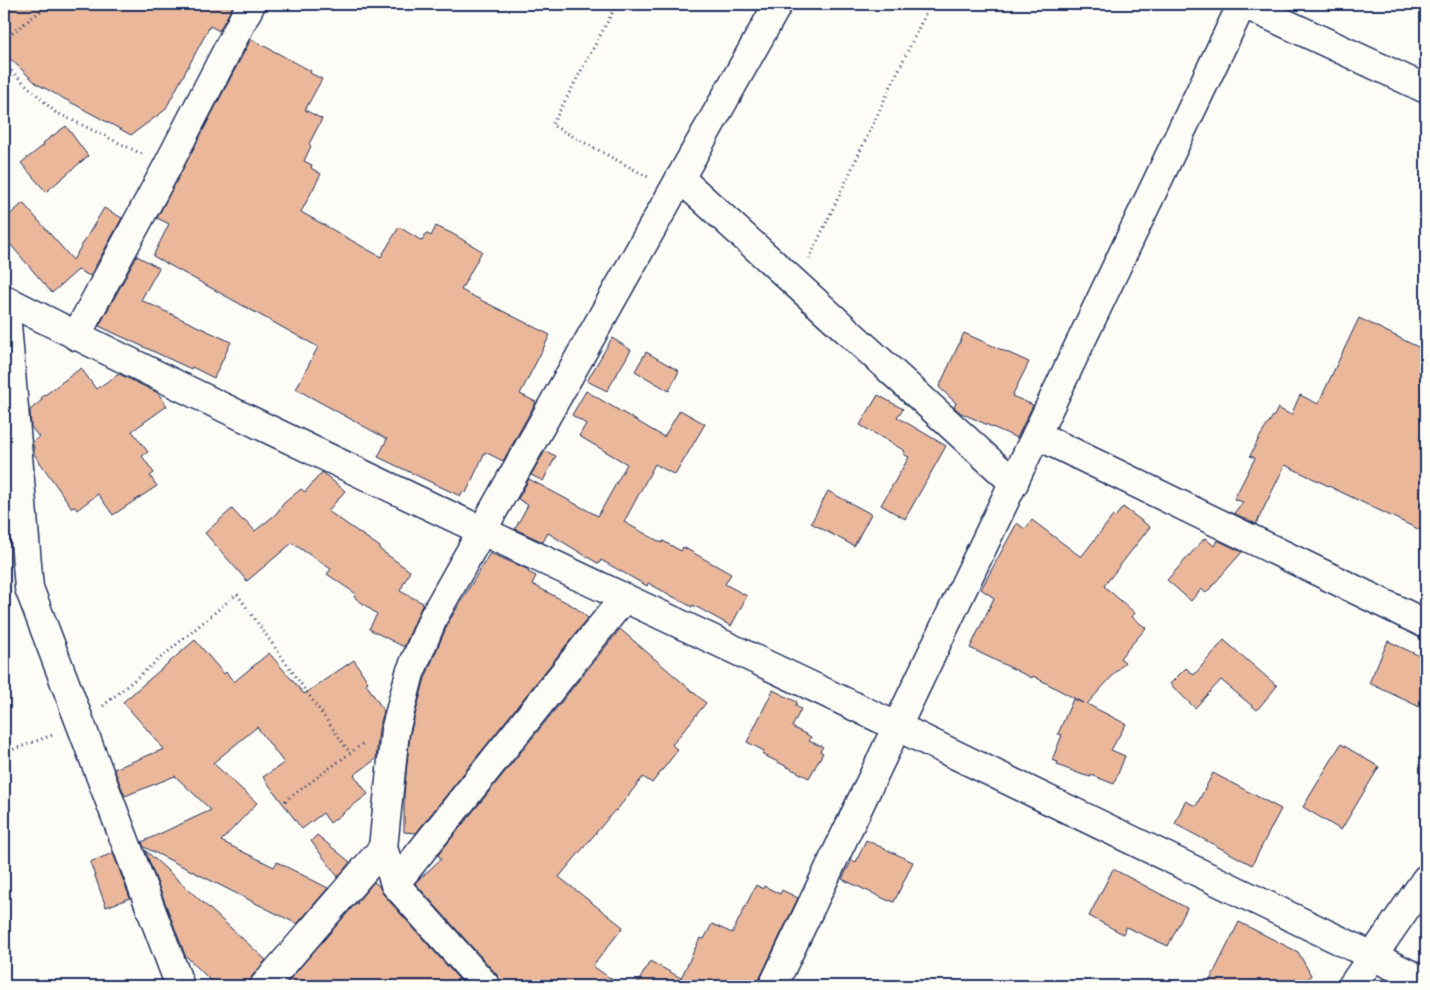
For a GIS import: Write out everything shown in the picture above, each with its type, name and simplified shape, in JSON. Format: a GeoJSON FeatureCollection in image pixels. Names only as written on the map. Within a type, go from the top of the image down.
{"type":"FeatureCollection","features":[{"type":"Feature","properties":{"kind":"street"},"geometry":{"type":"LineString","coordinates":[[76,336],[167,167],[251,4]]}},
{"type":"Feature","properties":{"kind":"street"},"geometry":{"type":"LineString","coordinates":[[486,986],[396,884],[383,848],[395,732],[410,673],[434,616],[778,4]]}},
{"type":"Feature","properties":{"kind":"street"},"geometry":{"type":"LineString","coordinates":[[773,986],[1243,4],[1426,89]]}},
{"type":"Feature","properties":{"kind":"street"},"geometry":{"type":"LineString","coordinates":[[677,184],[797,285],[1014,483]]}},
{"type":"Feature","properties":{"kind":"street"},"geometry":{"type":"LineString","coordinates":[[4,299],[76,336],[898,727],[1419,979]]}},
{"type":"Feature","properties":{"kind":"street"},"geometry":{"type":"LineString","coordinates":[[4,299],[29,588],[82,723],[180,986]]}},
{"type":"Feature","properties":{"kind":"street"},"geometry":{"type":"LineString","coordinates":[[1037,435],[1426,624]]}},
{"type":"Feature","properties":{"kind":"street"},"geometry":{"type":"LineString","coordinates":[[396,884],[624,598]]}},
{"type":"Feature","properties":{"kind":"street"},"geometry":{"type":"LineString","coordinates":[[264,986],[383,848]]}},
{"type":"Feature","properties":{"kind":"street"},"geometry":{"type":"LineString","coordinates":[[1352,986],[1426,879]]}},
{"type":"Feature","properties":{"kind":"path"},"geometry":{"type":"LineString","coordinates":[[4,39],[50,4]]}},
{"type":"Feature","properties":{"kind":"path"},"geometry":{"type":"LineString","coordinates":[[618,4],[552,125],[677,184]]}},
{"type":"Feature","properties":{"kind":"path"},"geometry":{"type":"LineString","coordinates":[[797,285],[930,4]]}},
{"type":"Feature","properties":{"kind":"path"},"geometry":{"type":"LineString","coordinates":[[4,64],[55,112],[167,167]]}},
{"type":"Feature","properties":{"kind":"path"},"geometry":{"type":"LineString","coordinates":[[4,753],[82,723],[236,594],[350,752]]}},
{"type":"Feature","properties":{"kind":"path"},"geometry":{"type":"LineString","coordinates":[[285,801],[379,732],[395,732]]}},
{"type":"Feature","properties":{"kind":"building"},"geometry":{"type":"Polygon","coordinates":[[[4,4],[62,4],[64,10],[76,4],[234,4],[219,31],[210,26],[165,110],[131,135],[37,84],[4,53],[4,4]]]}},
{"type":"Feature","properties":{"kind":"building"},"geometry":{"type":"Polygon","coordinates":[[[251,39],[311,71],[310,73],[322,79],[305,110],[322,119],[309,144],[311,146],[304,161],[312,165],[311,168],[321,174],[301,212],[381,257],[399,227],[422,241],[426,233],[431,236],[436,226],[451,233],[482,251],[461,290],[550,335],[520,394],[536,402],[503,461],[485,452],[466,493],[463,491],[460,496],[378,457],[387,439],[296,389],[318,347],[153,256],[169,224],[157,218],[251,39]]]}},
{"type":"Feature","properties":{"kind":"building"},"geometry":{"type":"Polygon","coordinates":[[[66,126],[88,156],[46,192],[21,163],[66,126]]]}},
{"type":"Feature","properties":{"kind":"building"},"geometry":{"type":"Polygon","coordinates":[[[23,203],[73,260],[104,208],[122,218],[90,276],[78,270],[52,293],[4,237],[4,220],[23,203]]]}},
{"type":"Feature","properties":{"kind":"building"},"geometry":{"type":"Polygon","coordinates":[[[137,256],[159,268],[141,300],[231,342],[214,378],[99,326],[137,256]]]}},
{"type":"Feature","properties":{"kind":"building"},"geometry":{"type":"Polygon","coordinates":[[[1359,318],[1426,351],[1426,533],[1285,465],[1256,524],[1234,513],[1243,502],[1234,499],[1255,458],[1250,456],[1278,408],[1291,415],[1300,395],[1318,404],[1359,318]]]}},
{"type":"Feature","properties":{"kind":"building"},"geometry":{"type":"Polygon","coordinates":[[[964,333],[1029,362],[1012,396],[1033,405],[1017,438],[961,413],[954,407],[956,403],[939,387],[964,333]]]}},
{"type":"Feature","properties":{"kind":"building"},"geometry":{"type":"Polygon","coordinates":[[[612,338],[631,350],[607,391],[587,381],[612,338]]]}},
{"type":"Feature","properties":{"kind":"building"},"geometry":{"type":"Polygon","coordinates":[[[646,352],[679,371],[669,391],[635,371],[646,352]]]}},
{"type":"Feature","properties":{"kind":"building"},"geometry":{"type":"Polygon","coordinates":[[[81,368],[96,389],[119,374],[158,393],[167,406],[132,431],[148,452],[142,456],[154,473],[150,476],[157,486],[113,515],[98,494],[77,510],[74,506],[72,508],[34,454],[32,442],[39,437],[31,427],[30,410],[42,400],[41,398],[81,368]]]}},
{"type":"Feature","properties":{"kind":"building"},"geometry":{"type":"Polygon","coordinates":[[[586,391],[664,437],[680,410],[705,424],[675,475],[655,464],[624,522],[662,543],[663,541],[681,551],[683,547],[731,574],[725,584],[747,596],[731,626],[648,583],[647,586],[601,560],[599,564],[548,533],[543,542],[515,529],[528,505],[518,499],[529,479],[598,516],[627,464],[579,436],[586,424],[572,415],[586,391]]]}},
{"type":"Feature","properties":{"kind":"building"},"geometry":{"type":"Polygon","coordinates":[[[878,395],[903,409],[897,417],[946,446],[905,519],[881,505],[909,457],[903,454],[905,451],[860,425],[878,395]]]}},
{"type":"Feature","properties":{"kind":"building"},"geometry":{"type":"Polygon","coordinates":[[[545,451],[556,456],[543,481],[531,475],[545,451]]]}},
{"type":"Feature","properties":{"kind":"building"},"geometry":{"type":"Polygon","coordinates":[[[322,472],[345,491],[328,511],[380,547],[379,549],[410,571],[400,591],[423,603],[404,647],[369,629],[377,614],[354,597],[356,594],[327,574],[331,569],[292,543],[247,581],[205,533],[232,509],[255,531],[276,514],[284,503],[301,489],[305,492],[322,472]]]}},
{"type":"Feature","properties":{"kind":"building"},"geometry":{"type":"Polygon","coordinates":[[[828,491],[871,514],[854,546],[811,523],[828,491]]]}},
{"type":"Feature","properties":{"kind":"building"},"geometry":{"type":"Polygon","coordinates":[[[1123,507],[1150,527],[1104,586],[1135,613],[1132,617],[1146,628],[1120,658],[1125,662],[1087,704],[1126,724],[1111,750],[1125,756],[1114,784],[1057,765],[1058,762],[1052,760],[1062,735],[1058,734],[1073,699],[1083,703],[1033,676],[1032,678],[970,648],[994,598],[981,589],[1017,523],[1025,529],[1032,520],[1081,557],[1113,516],[1115,517],[1123,507]]]}},
{"type":"Feature","properties":{"kind":"building"},"geometry":{"type":"Polygon","coordinates":[[[1205,538],[1214,546],[1217,540],[1242,552],[1206,593],[1201,589],[1191,601],[1167,580],[1205,538]]]}},
{"type":"Feature","properties":{"kind":"building"},"geometry":{"type":"Polygon","coordinates":[[[490,553],[529,570],[528,572],[536,576],[532,584],[575,607],[588,618],[416,833],[404,832],[404,794],[410,734],[425,678],[448,623],[490,553]]]}},
{"type":"Feature","properties":{"kind":"building"},"geometry":{"type":"Polygon","coordinates":[[[620,629],[706,703],[672,745],[678,750],[652,783],[643,777],[559,877],[623,927],[593,966],[621,986],[501,986],[498,976],[415,883],[441,859],[438,855],[620,629]]]}},
{"type":"Feature","properties":{"kind":"building"},"geometry":{"type":"Polygon","coordinates":[[[195,640],[224,674],[226,672],[234,682],[269,653],[304,694],[354,660],[368,682],[366,684],[384,711],[379,729],[376,759],[354,775],[368,794],[330,823],[323,813],[302,829],[263,777],[284,763],[257,727],[213,763],[257,803],[221,841],[274,867],[277,862],[328,888],[297,924],[144,847],[142,842],[211,810],[175,776],[125,796],[114,769],[164,749],[123,702],[195,640]]]}},
{"type":"Feature","properties":{"kind":"building"},"geometry":{"type":"Polygon","coordinates":[[[1224,640],[1277,686],[1257,710],[1221,680],[1195,708],[1170,684],[1186,668],[1194,675],[1224,640]]]}},
{"type":"Feature","properties":{"kind":"building"},"geometry":{"type":"Polygon","coordinates":[[[1388,641],[1426,659],[1426,710],[1369,683],[1388,641]]]}},
{"type":"Feature","properties":{"kind":"building"},"geometry":{"type":"Polygon","coordinates":[[[773,690],[797,702],[796,706],[801,709],[792,727],[811,737],[809,741],[823,747],[820,751],[823,753],[809,778],[762,754],[764,751],[747,742],[773,690]]]}},
{"type":"Feature","properties":{"kind":"building"},"geometry":{"type":"Polygon","coordinates":[[[1341,744],[1379,767],[1341,830],[1303,807],[1341,744]]]}},
{"type":"Feature","properties":{"kind":"building"},"geometry":{"type":"Polygon","coordinates":[[[1213,773],[1281,809],[1252,865],[1175,824],[1185,801],[1196,806],[1213,773]]]}},
{"type":"Feature","properties":{"kind":"building"},"geometry":{"type":"Polygon","coordinates":[[[317,835],[350,862],[338,877],[311,841],[317,835]]]}},
{"type":"Feature","properties":{"kind":"building"},"geometry":{"type":"Polygon","coordinates":[[[866,840],[913,862],[894,902],[842,879],[852,860],[856,862],[866,840]]]}},
{"type":"Feature","properties":{"kind":"building"},"geometry":{"type":"Polygon","coordinates":[[[145,850],[266,960],[252,976],[249,986],[216,986],[185,955],[145,850]]]}},
{"type":"Feature","properties":{"kind":"building"},"geometry":{"type":"Polygon","coordinates":[[[113,853],[130,898],[106,907],[90,862],[113,853]]]}},
{"type":"Feature","properties":{"kind":"building"},"geometry":{"type":"Polygon","coordinates":[[[1113,869],[1187,908],[1168,946],[1126,927],[1123,934],[1089,916],[1113,869]]]}},
{"type":"Feature","properties":{"kind":"building"},"geometry":{"type":"Polygon","coordinates":[[[374,882],[465,986],[284,986],[356,903],[358,904],[357,902],[374,882]]]}},
{"type":"Feature","properties":{"kind":"building"},"geometry":{"type":"Polygon","coordinates":[[[756,885],[763,889],[764,886],[780,894],[782,890],[798,898],[756,986],[636,986],[650,961],[681,978],[700,938],[704,939],[712,924],[732,933],[756,885]]]}},
{"type":"Feature","properties":{"kind":"building"},"geometry":{"type":"Polygon","coordinates":[[[1239,922],[1298,952],[1311,975],[1305,986],[1207,986],[1239,922]]]}}]}
